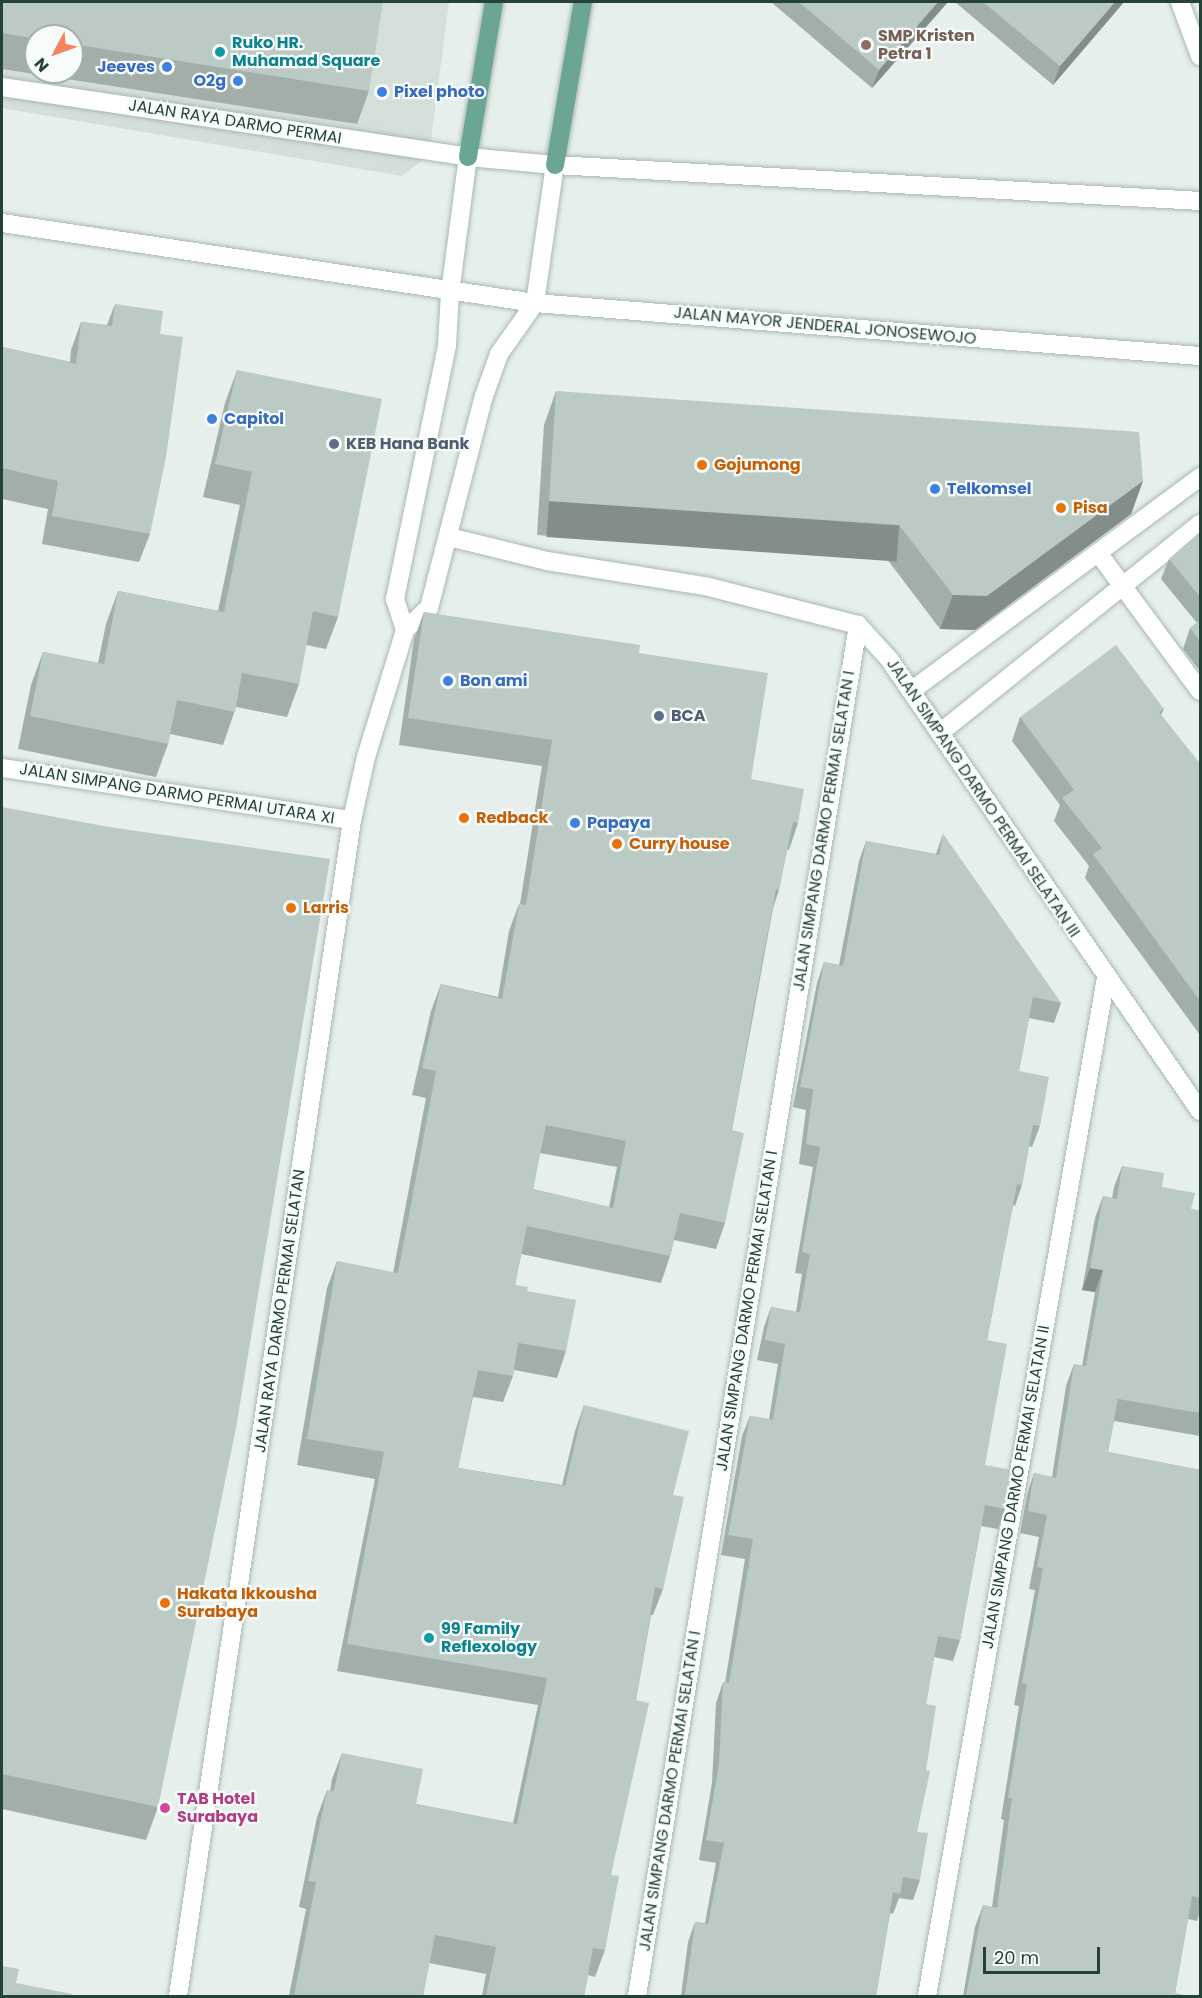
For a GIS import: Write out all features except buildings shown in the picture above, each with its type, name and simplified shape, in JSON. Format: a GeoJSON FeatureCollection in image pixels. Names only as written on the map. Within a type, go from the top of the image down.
{"type":"FeatureCollection","features":[{"type":"Feature","properties":{"kind":"main road"},"geometry":{"type":"LineString","coordinates":[[468,157],[494,2]]}},
{"type":"Feature","properties":{"kind":"main road"},"geometry":{"type":"LineString","coordinates":[[555,165],[583,2]]}},
{"type":"Feature","properties":{"kind":"street"},"geometry":{"type":"LineString","coordinates":[[1180,2],[1200,56]]}},
{"type":"Feature","properties":{"kind":"street","name":"JALAN RAYA DARMO PERMAI"},"geometry":{"type":"LineString","coordinates":[[2,87],[468,157]]}},
{"type":"Feature","properties":{"kind":"street"},"geometry":{"type":"LineString","coordinates":[[555,165],[535,303],[499,354],[484,396],[429,608],[405,630],[395,599],[447,345],[450,293],[468,157],[555,165],[1200,201]]}},
{"type":"Feature","properties":{"kind":"street"},"geometry":{"type":"LineString","coordinates":[[2,223],[450,293]]}},
{"type":"Feature","properties":{"kind":"street","name":"JALAN MAYOR JENDERAL JONOSEWOJO"},"geometry":{"type":"LineString","coordinates":[[450,293],[535,303],[1200,356]]}},
{"type":"Feature","properties":{"kind":"street"},"geometry":{"type":"LineString","coordinates":[[911,691],[1200,477]]}},
{"type":"Feature","properties":{"kind":"street"},"geometry":{"type":"LineString","coordinates":[[941,732],[1200,524]]}},
{"type":"Feature","properties":{"kind":"street"},"geometry":{"type":"LineString","coordinates":[[449,537],[547,561],[705,586],[858,625]]}},
{"type":"Feature","properties":{"kind":"street"},"geometry":{"type":"LineString","coordinates":[[1099,554],[1200,691]]}},
{"type":"Feature","properties":{"kind":"street","name":"JALAN SIMPANG DARMO PERMAI SELATAN III"},"geometry":{"type":"LineString","coordinates":[[858,625],[890,659],[1106,978],[1200,1111]]}},
{"type":"Feature","properties":{"kind":"street","name":"JALAN SIMPANG DARMO PERMAI SELATAN I"},"geometry":{"type":"LineString","coordinates":[[637,1996],[858,625]]}},
{"type":"Feature","properties":{"kind":"street","name":"JALAN RAYA DARMO PERMAI SELATAN"},"geometry":{"type":"LineString","coordinates":[[178,1996],[352,820],[366,757],[405,630]]}},
{"type":"Feature","properties":{"kind":"street","name":"JALAN SIMPANG DARMO PERMAI UTARA XI"},"geometry":{"type":"LineString","coordinates":[[2,768],[352,820]]}},
{"type":"Feature","properties":{"kind":"street","name":"JALAN SIMPANG DARMO PERMAI SELATAN II"},"geometry":{"type":"LineString","coordinates":[[927,1996],[1106,978]]}},
{"type":"Feature","properties":{"kind":"shaded area"},"geometry":{"type":"Polygon","coordinates":[[[2,2],[449,2],[429,155],[402,176],[2,108],[2,2]]]}},
{"type":"Feature","properties":{"kind":"place","name":"SMP Kristen Petra 1"},"geometry":{"type":"Point","coordinates":[866,45]}},
{"type":"Feature","properties":{"kind":"place","name":"Ruko HR. Muhamad Square"},"geometry":{"type":"Point","coordinates":[220,52]}},
{"type":"Feature","properties":{"kind":"place","name":"Jeeves"},"geometry":{"type":"Point","coordinates":[167,67]}},
{"type":"Feature","properties":{"kind":"place","name":"O2g"},"geometry":{"type":"Point","coordinates":[238,81]}},
{"type":"Feature","properties":{"kind":"place","name":"Pixel photo"},"geometry":{"type":"Point","coordinates":[382,92]}},
{"type":"Feature","properties":{"kind":"place","name":"Capitol"},"geometry":{"type":"Point","coordinates":[212,419]}},
{"type":"Feature","properties":{"kind":"place","name":"KEB Hana Bank"},"geometry":{"type":"Point","coordinates":[334,444]}},
{"type":"Feature","properties":{"kind":"place","name":"Gojumong"},"geometry":{"type":"Point","coordinates":[702,465]}},
{"type":"Feature","properties":{"kind":"place","name":"Telkomsel"},"geometry":{"type":"Point","coordinates":[935,489]}},
{"type":"Feature","properties":{"kind":"place","name":"Pisa"},"geometry":{"type":"Point","coordinates":[1061,508]}},
{"type":"Feature","properties":{"kind":"place","name":"Bon ami"},"geometry":{"type":"Point","coordinates":[448,681]}},
{"type":"Feature","properties":{"kind":"place","name":"BCA"},"geometry":{"type":"Point","coordinates":[659,716]}},
{"type":"Feature","properties":{"kind":"place","name":"Redback"},"geometry":{"type":"Point","coordinates":[464,818]}},
{"type":"Feature","properties":{"kind":"place","name":"Papaya"},"geometry":{"type":"Point","coordinates":[575,823]}},
{"type":"Feature","properties":{"kind":"place","name":"Curry house"},"geometry":{"type":"Point","coordinates":[617,844]}},
{"type":"Feature","properties":{"kind":"place","name":"Larris"},"geometry":{"type":"Point","coordinates":[291,908]}},
{"type":"Feature","properties":{"kind":"place","name":"Hakata Ikkousha Surabaya"},"geometry":{"type":"Point","coordinates":[165,1603]}},
{"type":"Feature","properties":{"kind":"place","name":"99 Family Reflexology"},"geometry":{"type":"Point","coordinates":[429,1638]}},
{"type":"Feature","properties":{"kind":"place","name":"TAB Hotel Surabaya"},"geometry":{"type":"Point","coordinates":[165,1808]}}]}
